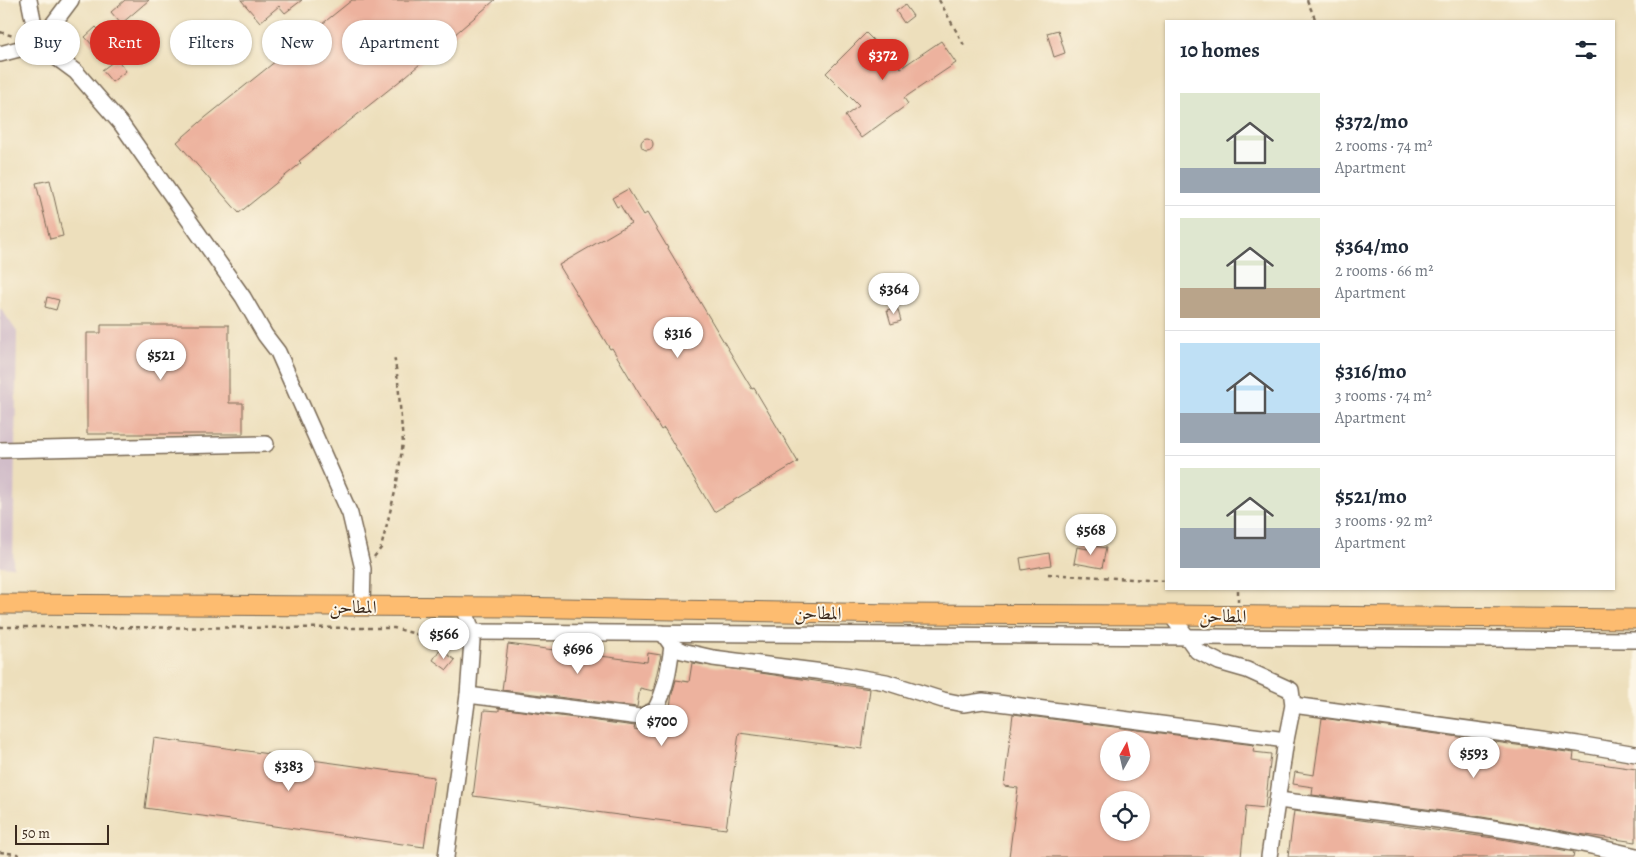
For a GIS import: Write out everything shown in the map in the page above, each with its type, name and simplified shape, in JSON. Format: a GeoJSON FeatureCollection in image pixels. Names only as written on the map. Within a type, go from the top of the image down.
{"type":"FeatureCollection","features":[{"type":"Feature","properties":{"kind":"main road","name":"المطاحن"},"geometry":{"type":"LineString","coordinates":[[0,604],[464,607],[895,614],[1636,619]]}},
{"type":"Feature","properties":{"kind":"street"},"geometry":{"type":"LineString","coordinates":[[29,0],[33,20]]}},
{"type":"Feature","properties":{"kind":"street"},"geometry":{"type":"LineString","coordinates":[[56,20],[71,0]]}},
{"type":"Feature","properties":{"kind":"street"},"geometry":{"type":"LineString","coordinates":[[0,54],[15,50]]}},
{"type":"Feature","properties":{"kind":"street"},"geometry":{"type":"LineString","coordinates":[[66,65],[76,72],[122,125],[243,297],[265,335],[278,352],[350,514],[363,569],[362,607]]}},
{"type":"Feature","properties":{"kind":"street"},"geometry":{"type":"LineString","coordinates":[[0,450],[266,444]]}},
{"type":"Feature","properties":{"kind":"street"},"geometry":{"type":"LineString","coordinates":[[446,857],[468,695],[471,637],[464,607]]}},
{"type":"Feature","properties":{"kind":"street"},"geometry":{"type":"LineString","coordinates":[[1171,615],[1197,651],[1219,662],[1246,670],[1291,690],[1294,706],[1286,740],[1270,857]]}},
{"type":"Feature","properties":{"kind":"street"},"geometry":{"type":"LineString","coordinates":[[471,637],[661,633],[1636,640]]}},
{"type":"Feature","properties":{"kind":"street"},"geometry":{"type":"LineString","coordinates":[[661,633],[672,646],[682,651],[713,658],[886,682],[943,700],[963,704],[983,701],[1286,740]]}},
{"type":"Feature","properties":{"kind":"street"},"geometry":{"type":"LineString","coordinates":[[468,695],[640,716],[655,710],[662,696],[668,678],[672,646]]}},
{"type":"Feature","properties":{"kind":"street"},"geometry":{"type":"LineString","coordinates":[[1294,706],[1578,744],[1636,754]]}},
{"type":"Feature","properties":{"kind":"street"},"geometry":{"type":"LineString","coordinates":[[1278,800],[1491,827],[1636,856]]}},
{"type":"Feature","properties":{"kind":"path"},"geometry":{"type":"LineString","coordinates":[[939,0],[965,47]]}},
{"type":"Feature","properties":{"kind":"path"},"geometry":{"type":"LineString","coordinates":[[1307,0],[1316,20]]}},
{"type":"Feature","properties":{"kind":"path"},"geometry":{"type":"LineString","coordinates":[[363,569],[381,548],[396,488],[403,443],[394,355]]}},
{"type":"Feature","properties":{"kind":"path"},"geometry":{"type":"LineString","coordinates":[[1048,574],[1165,581]]}},
{"type":"Feature","properties":{"kind":"path"},"geometry":{"type":"LineString","coordinates":[[0,627],[394,628],[441,641],[471,637]]}},
{"type":"Feature","properties":{"kind":"path"},"geometry":{"type":"LineString","coordinates":[[0,852],[24,857]]}},
{"type":"Feature","properties":{"kind":"shaded area"},"geometry":{"type":"Polygon","coordinates":[[[0,307],[17,332],[13,567],[0,566],[0,307]]]}},
{"type":"Feature","properties":{"kind":"building"},"geometry":{"type":"Polygon","coordinates":[[[125,0],[149,0],[126,20],[118,20],[111,12],[125,0]]]}},
{"type":"Feature","properties":{"kind":"building"},"geometry":{"type":"Polygon","coordinates":[[[241,0],[302,0],[285,13],[279,6],[260,22],[241,0]]]}},
{"type":"Feature","properties":{"kind":"building"},"geometry":{"type":"Polygon","coordinates":[[[352,0],[495,0],[457,32],[457,20],[342,20],[342,65],[419,65],[299,161],[301,163],[239,213],[177,142],[271,65],[332,65],[332,20],[327,20],[352,0]]]}},
{"type":"Feature","properties":{"kind":"building"},"geometry":{"type":"Polygon","coordinates":[[[905,5],[913,16],[904,23],[896,11],[905,5]]]}},
{"type":"Feature","properties":{"kind":"building"},"geometry":{"type":"Polygon","coordinates":[[[1058,30],[1065,53],[1054,57],[1047,33],[1058,30]]]}},
{"type":"Feature","properties":{"kind":"building"},"geometry":{"type":"Polygon","coordinates":[[[90,32],[90,42],[85,37],[90,32]]]}},
{"type":"Feature","properties":{"kind":"building"},"geometry":{"type":"Polygon","coordinates":[[[866,33],[901,68],[941,41],[956,63],[904,98],[908,104],[861,138],[845,116],[859,106],[826,73],[866,33]]]}},
{"type":"Feature","properties":{"kind":"building"},"geometry":{"type":"Polygon","coordinates":[[[109,65],[122,65],[126,71],[112,82],[102,70],[109,65]]]}},
{"type":"Feature","properties":{"kind":"building"},"geometry":{"type":"Polygon","coordinates":[[[645,138],[649,138],[653,144],[649,150],[645,150],[641,146],[641,142],[645,138]]]}},
{"type":"Feature","properties":{"kind":"building"},"geometry":{"type":"Polygon","coordinates":[[[50,180],[63,236],[50,239],[36,183],[50,180]]]}},
{"type":"Feature","properties":{"kind":"building"},"geometry":{"type":"Polygon","coordinates":[[[628,189],[644,215],[647,213],[798,462],[714,512],[664,428],[661,430],[559,265],[631,223],[620,205],[617,207],[612,198],[628,189]]]}},
{"type":"Feature","properties":{"kind":"building"},"geometry":{"type":"Polygon","coordinates":[[[47,297],[59,300],[56,310],[45,307],[47,297]]]}},
{"type":"Feature","properties":{"kind":"building"},"geometry":{"type":"Polygon","coordinates":[[[897,307],[901,321],[891,324],[887,310],[897,307]]]}},
{"type":"Feature","properties":{"kind":"building"},"geometry":{"type":"Polygon","coordinates":[[[101,325],[229,325],[229,403],[243,403],[243,434],[87,434],[87,333],[101,333],[101,325]]]}},
{"type":"Feature","properties":{"kind":"building"},"geometry":{"type":"Polygon","coordinates":[[[1088,545],[1106,548],[1102,568],[1074,563],[1077,547],[1088,549],[1088,545]]]}},
{"type":"Feature","properties":{"kind":"building"},"geometry":{"type":"Polygon","coordinates":[[[1049,553],[1051,565],[1022,570],[1020,558],[1049,553]]]}},
{"type":"Feature","properties":{"kind":"building"},"geometry":{"type":"Polygon","coordinates":[[[508,644],[647,662],[648,653],[661,655],[653,691],[640,688],[637,707],[502,690],[508,644]]]}},
{"type":"Feature","properties":{"kind":"building"},"geometry":{"type":"Polygon","coordinates":[[[440,649],[455,660],[447,670],[433,660],[440,649]]]}},
{"type":"Feature","properties":{"kind":"building"},"geometry":{"type":"Polygon","coordinates":[[[692,663],[870,689],[862,749],[739,733],[726,829],[473,796],[484,710],[499,711],[499,708],[635,726],[634,729],[666,733],[676,680],[689,682],[692,663]]]}},
{"type":"Feature","properties":{"kind":"building"},"geometry":{"type":"Polygon","coordinates":[[[1013,714],[1145,731],[1100,731],[1100,781],[1150,781],[1150,732],[1254,745],[1253,752],[1271,754],[1265,808],[1246,806],[1241,857],[1009,857],[1018,788],[1004,786],[1013,714]]]}},
{"type":"Feature","properties":{"kind":"building"},"geometry":{"type":"Polygon","coordinates":[[[1322,718],[1574,753],[1573,760],[1636,769],[1636,842],[1459,813],[1312,795],[1313,787],[1293,784],[1295,772],[1314,775],[1322,718]]]}},
{"type":"Feature","properties":{"kind":"building"},"geometry":{"type":"Polygon","coordinates":[[[154,738],[434,777],[424,847],[145,808],[154,738]]]}},
{"type":"Feature","properties":{"kind":"building"},"geometry":{"type":"Polygon","coordinates":[[[1294,811],[1501,839],[1574,852],[1573,857],[1288,857],[1294,811]]]}}]}
